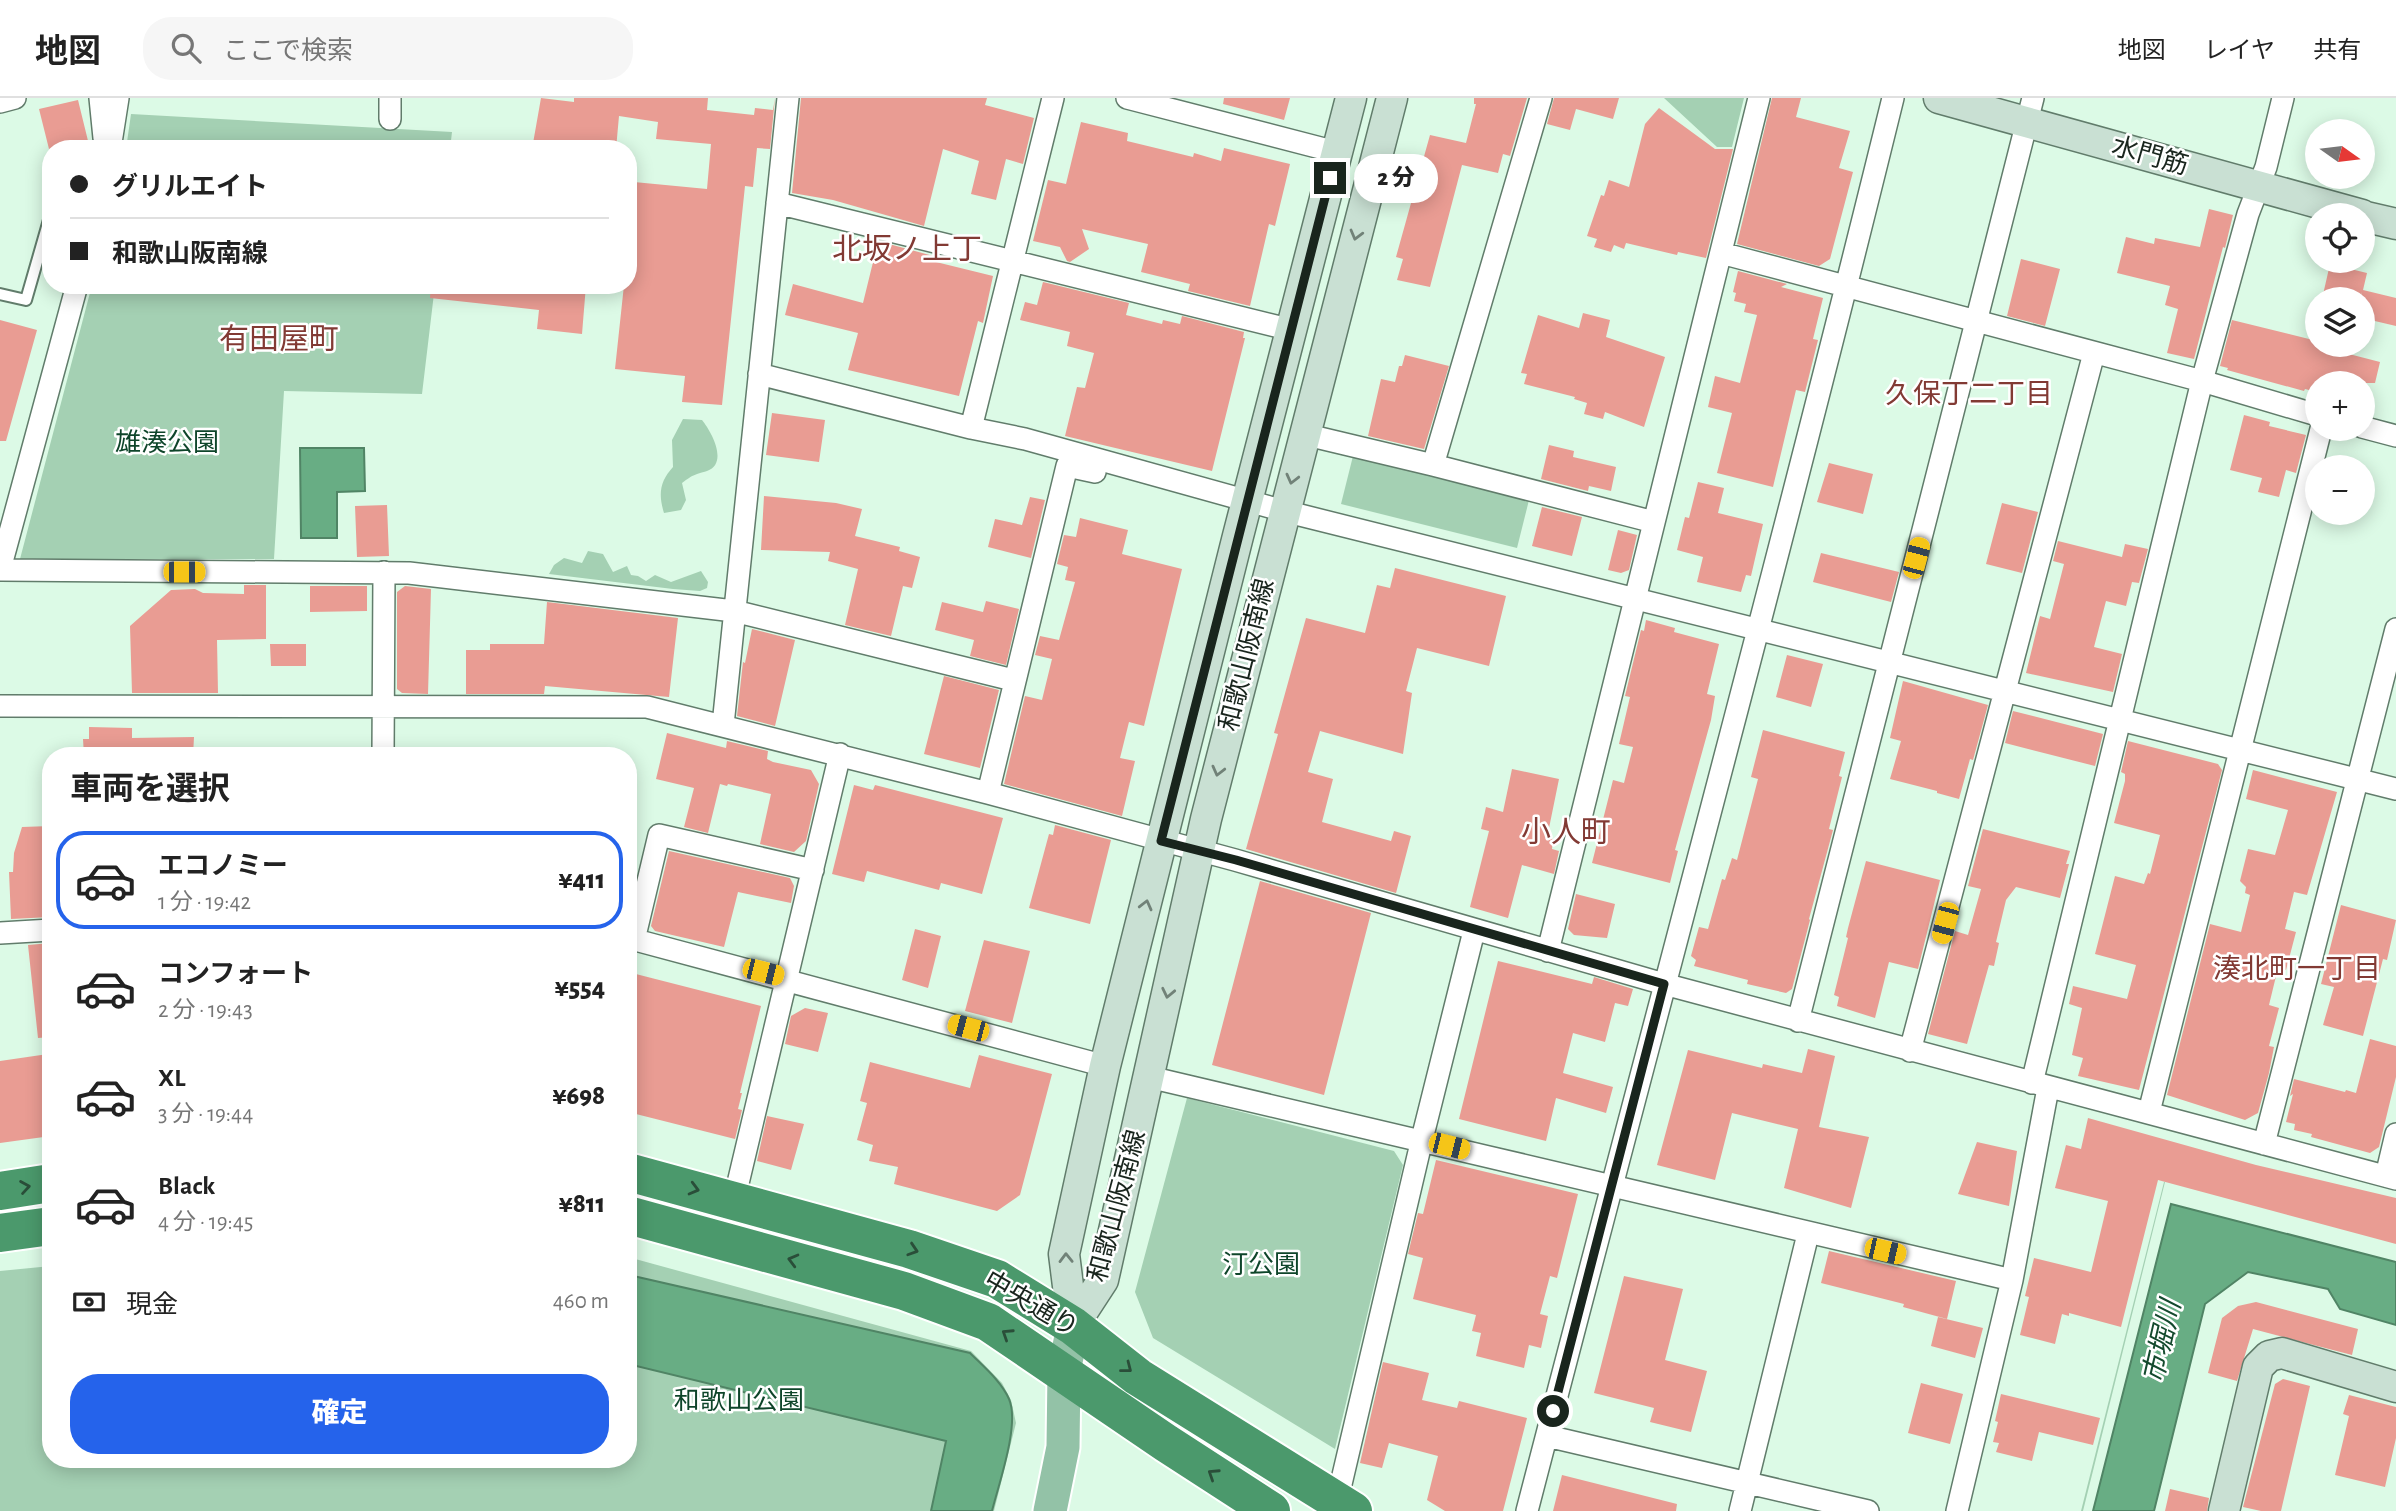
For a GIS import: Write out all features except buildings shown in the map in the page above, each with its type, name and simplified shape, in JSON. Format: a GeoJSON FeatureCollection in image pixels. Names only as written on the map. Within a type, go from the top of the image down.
{"type":"FeatureCollection","features":[{"type":"Feature","properties":{"kind":"highway","name":"中央通り"},"geometry":{"type":"LineString","coordinates":[[637,1174],[909,1249],[997,1279],[1073,1326],[1138,1377],[1345,1506]]}},
{"type":"Feature","properties":{"kind":"highway"},"geometry":{"type":"LineString","coordinates":[[0,1191],[42,1184]]}},
{"type":"Feature","properties":{"kind":"highway","name":"中央通り"},"geometry":{"type":"LineString","coordinates":[[637,1217],[904,1291],[988,1322],[1271,1511]]}},
{"type":"Feature","properties":{"kind":"highway"},"geometry":{"type":"LineString","coordinates":[[0,1233],[42,1227]]}},
{"type":"Feature","properties":{"kind":"main road","name":"和歌山阪南線"},"geometry":{"type":"LineString","coordinates":[[1073,1326],[1064,1254],[1105,1066],[1351,98]]}},
{"type":"Feature","properties":{"kind":"main road","name":"和歌山阪南線"},"geometry":{"type":"LineString","coordinates":[[1073,1326],[1103,1280],[1199,850],[1303,434],[1392,98]]}},
{"type":"Feature","properties":{"kind":"main road","name":"水門筋"},"geometry":{"type":"LineString","coordinates":[[1938,98],[2030,110],[2258,188],[2316,203]]}},
{"type":"Feature","properties":{"kind":"main road","name":"水門筋"},"geometry":{"type":"LineString","coordinates":[[2375,218],[2396,224]]}},
{"type":"Feature","properties":{"kind":"main road"},"geometry":{"type":"LineString","coordinates":[[1050,1511],[1063,1447],[1064,1371],[1073,1326]]}},
{"type":"Feature","properties":{"kind":"main road"},"geometry":{"type":"LineString","coordinates":[[2224,1511],[2258,1367],[2269,1356],[2282,1353],[2396,1387]]}},
{"type":"Feature","properties":{"kind":"street"},"geometry":{"type":"LineString","coordinates":[[0,102],[15,98]]}},
{"type":"Feature","properties":{"kind":"street"},"geometry":{"type":"LineString","coordinates":[[100,98],[107,140]]}},
{"type":"Feature","properties":{"kind":"street"},"geometry":{"type":"LineString","coordinates":[[110,140],[118,98]]}},
{"type":"Feature","properties":{"kind":"street"},"geometry":{"type":"LineString","coordinates":[[390,98],[390,120]]}},
{"type":"Feature","properties":{"kind":"street"},"geometry":{"type":"LineString","coordinates":[[723,725],[788,98]]}},
{"type":"Feature","properties":{"kind":"street"},"geometry":{"type":"LineString","coordinates":[[971,428],[1053,98]]}},
{"type":"Feature","properties":{"kind":"street"},"geometry":{"type":"LineString","coordinates":[[1127,98],[1336,152]]}},
{"type":"Feature","properties":{"kind":"street"},"geometry":{"type":"LineString","coordinates":[[1433,464],[1541,98]]}},
{"type":"Feature","properties":{"kind":"street"},"geometry":{"type":"LineString","coordinates":[[1548,951],[1759,98]]}},
{"type":"Feature","properties":{"kind":"street"},"geometry":{"type":"LineString","coordinates":[[1527,1511],[1759,628],[1893,98]]}},
{"type":"Feature","properties":{"kind":"street"},"geometry":{"type":"LineString","coordinates":[[1957,1511],[2000,1360],[2040,1085],[2121,722],[2202,382],[2248,214],[2266,167],[2283,98]]}},
{"type":"Feature","properties":{"kind":"street"},"geometry":{"type":"LineString","coordinates":[[1798,1021],[2030,110]]}},
{"type":"Feature","properties":{"kind":"street"},"geometry":{"type":"LineString","coordinates":[[777,203],[1292,330]]}},
{"type":"Feature","properties":{"kind":"street"},"geometry":{"type":"LineString","coordinates":[[1721,253],[2305,412]]}},
{"type":"Feature","properties":{"kind":"street"},"geometry":{"type":"LineString","coordinates":[[75,294],[0,570],[384,572],[734,611],[1013,680]]}},
{"type":"Feature","properties":{"kind":"street"},"geometry":{"type":"LineString","coordinates":[[1910,1051],[2094,353]]}},
{"type":"Feature","properties":{"kind":"street"},"geometry":{"type":"LineString","coordinates":[[759,374],[971,428],[1025,439],[1247,501],[2396,789]]}},
{"type":"Feature","properties":{"kind":"street"},"geometry":{"type":"LineString","coordinates":[[2375,430],[2396,436]]}},
{"type":"Feature","properties":{"kind":"street"},"geometry":{"type":"LineString","coordinates":[[1303,434],[1433,464],[1654,522]]}},
{"type":"Feature","properties":{"kind":"street"},"geometry":{"type":"LineString","coordinates":[[2149,1112],[2318,441]]}},
{"type":"Feature","properties":{"kind":"street"},"geometry":{"type":"LineString","coordinates":[[988,793],[1013,680],[1067,466],[1125,480],[1161,476]]}},
{"type":"Feature","properties":{"kind":"street"},"geometry":{"type":"LineString","coordinates":[[383,747],[384,572]]}},
{"type":"Feature","properties":{"kind":"street"},"geometry":{"type":"LineString","coordinates":[[2264,1144],[2396,629]]}},
{"type":"Feature","properties":{"kind":"street"},"geometry":{"type":"LineString","coordinates":[[0,706],[647,707],[988,793],[1199,850],[1474,931],[1798,1021],[2391,1177],[2396,1134]]}},
{"type":"Feature","properties":{"kind":"street"},"geometry":{"type":"LineString","coordinates":[[734,1200],[840,754]]}},
{"type":"Feature","properties":{"kind":"street"},"geometry":{"type":"LineString","coordinates":[[637,917],[659,835],[813,870]]}},
{"type":"Feature","properties":{"kind":"street"},"geometry":{"type":"LineString","coordinates":[[0,933],[42,931]]}},
{"type":"Feature","properties":{"kind":"street"},"geometry":{"type":"LineString","coordinates":[[1345,1506],[1422,1139],[1474,931]]}},
{"type":"Feature","properties":{"kind":"street"},"geometry":{"type":"LineString","coordinates":[[637,941],[1105,1066]]}},
{"type":"Feature","properties":{"kind":"street"},"geometry":{"type":"LineString","coordinates":[[1149,1077],[1422,1139],[1808,1234],[2012,1280]]}},
{"type":"Feature","properties":{"kind":"street"},"geometry":{"type":"LineString","coordinates":[[1740,1511],[1808,1234]]}},
{"type":"Feature","properties":{"kind":"street"},"geometry":{"type":"LineString","coordinates":[[1547,1436],[1868,1511]]}},
{"type":"Feature","properties":{"kind":"lane"},"geometry":{"type":"LineString","coordinates":[[0,294],[26,300],[42,244]]}},
{"type":"Feature","properties":{"kind":"green space"},"geometry":{"type":"Polygon","coordinates":[[[1664,98],[1744,98],[1732,147],[1717,147],[1664,98]]]}},
{"type":"Feature","properties":{"kind":"green space"},"geometry":{"type":"Polygon","coordinates":[[[131,114],[452,132],[451,140],[127,140],[131,114]]]}},
{"type":"Feature","properties":{"kind":"green space","name":"雄湊公園"},"geometry":{"type":"Polygon","coordinates":[[[90,294],[434,294],[422,394],[284,391],[274,559],[20,559],[90,294]]]}},
{"type":"Feature","properties":{"kind":"green space"},"geometry":{"type":"Polygon","coordinates":[[[683,419],[702,420],[716,447],[717,461],[707,471],[682,483],[686,500],[681,510],[664,513],[661,488],[673,467],[672,440],[683,419]]]}},
{"type":"Feature","properties":{"kind":"green space"},"geometry":{"type":"Polygon","coordinates":[[[1353,456],[1529,500],[1517,548],[1341,504],[1353,456]]]}},
{"type":"Feature","properties":{"kind":"green space"},"geometry":{"type":"Polygon","coordinates":[[[588,551],[603,554],[613,572],[627,566],[631,575],[646,581],[655,575],[671,582],[701,571],[708,582],[707,588],[700,591],[673,589],[549,574],[554,565],[564,558],[582,563],[588,551]]]}},
{"type":"Feature","properties":{"kind":"green space","name":"汀公園"},"geometry":{"type":"Polygon","coordinates":[[[1187,1098],[1394,1151],[1403,1165],[1335,1449],[1153,1338],[1135,1292],[1187,1098]]]}},
{"type":"Feature","properties":{"kind":"green space"},"geometry":{"type":"Polygon","coordinates":[[[2164,1182],[2083,1511],[2081,1511],[2164,1182]]]}},
{"type":"Feature","properties":{"kind":"green space","name":"和歌山公園"},"geometry":{"type":"Polygon","coordinates":[[[637,1259],[971,1351],[1002,1383],[1011,1400],[1016,1423],[994,1511],[0,1511],[0,1271],[42,1267],[42,1468],[637,1468],[637,1259]]]}},
{"type":"Feature","properties":{"kind":"water"},"geometry":{"type":"Polygon","coordinates":[[[300,448],[364,448],[365,491],[337,492],[337,538],[301,538],[300,448]]]}},
{"type":"Feature","properties":{"kind":"water","name":"市堀川"},"geometry":{"type":"Polygon","coordinates":[[[2171,1204],[2396,1262],[2396,1325],[2340,1309],[2328,1289],[2248,1272],[2205,1304],[2154,1511],[2093,1511],[2171,1204]]]}},
{"type":"Feature","properties":{"kind":"water"},"geometry":{"type":"Polygon","coordinates":[[[637,1277],[970,1353],[1002,1386],[1012,1410],[1007,1454],[992,1511],[931,1511],[946,1441],[637,1366],[637,1277]]]}},
{"type":"Feature","properties":{"kind":"district","name":"北坂ノ上丁"},"geometry":{"type":"Point","coordinates":[907,250]}},
{"type":"Feature","properties":{"kind":"district","name":"有田屋町"},"geometry":{"type":"Point","coordinates":[279,340]}},
{"type":"Feature","properties":{"kind":"district","name":"久保丁二丁目"},"geometry":{"type":"Point","coordinates":[1969,395]}},
{"type":"Feature","properties":{"kind":"district","name":"小人町"},"geometry":{"type":"Point","coordinates":[1566,833]}},
{"type":"Feature","properties":{"kind":"district","name":"湊北町一丁目"},"geometry":{"type":"Point","coordinates":[2297,970]}},
{"type":"Feature","properties":{"kind":"route"},"geometry":{"type":"LineString","coordinates":[[1330,178],[1161,841],[1236,860],[1664,984],[1553,1411]]}}]}
